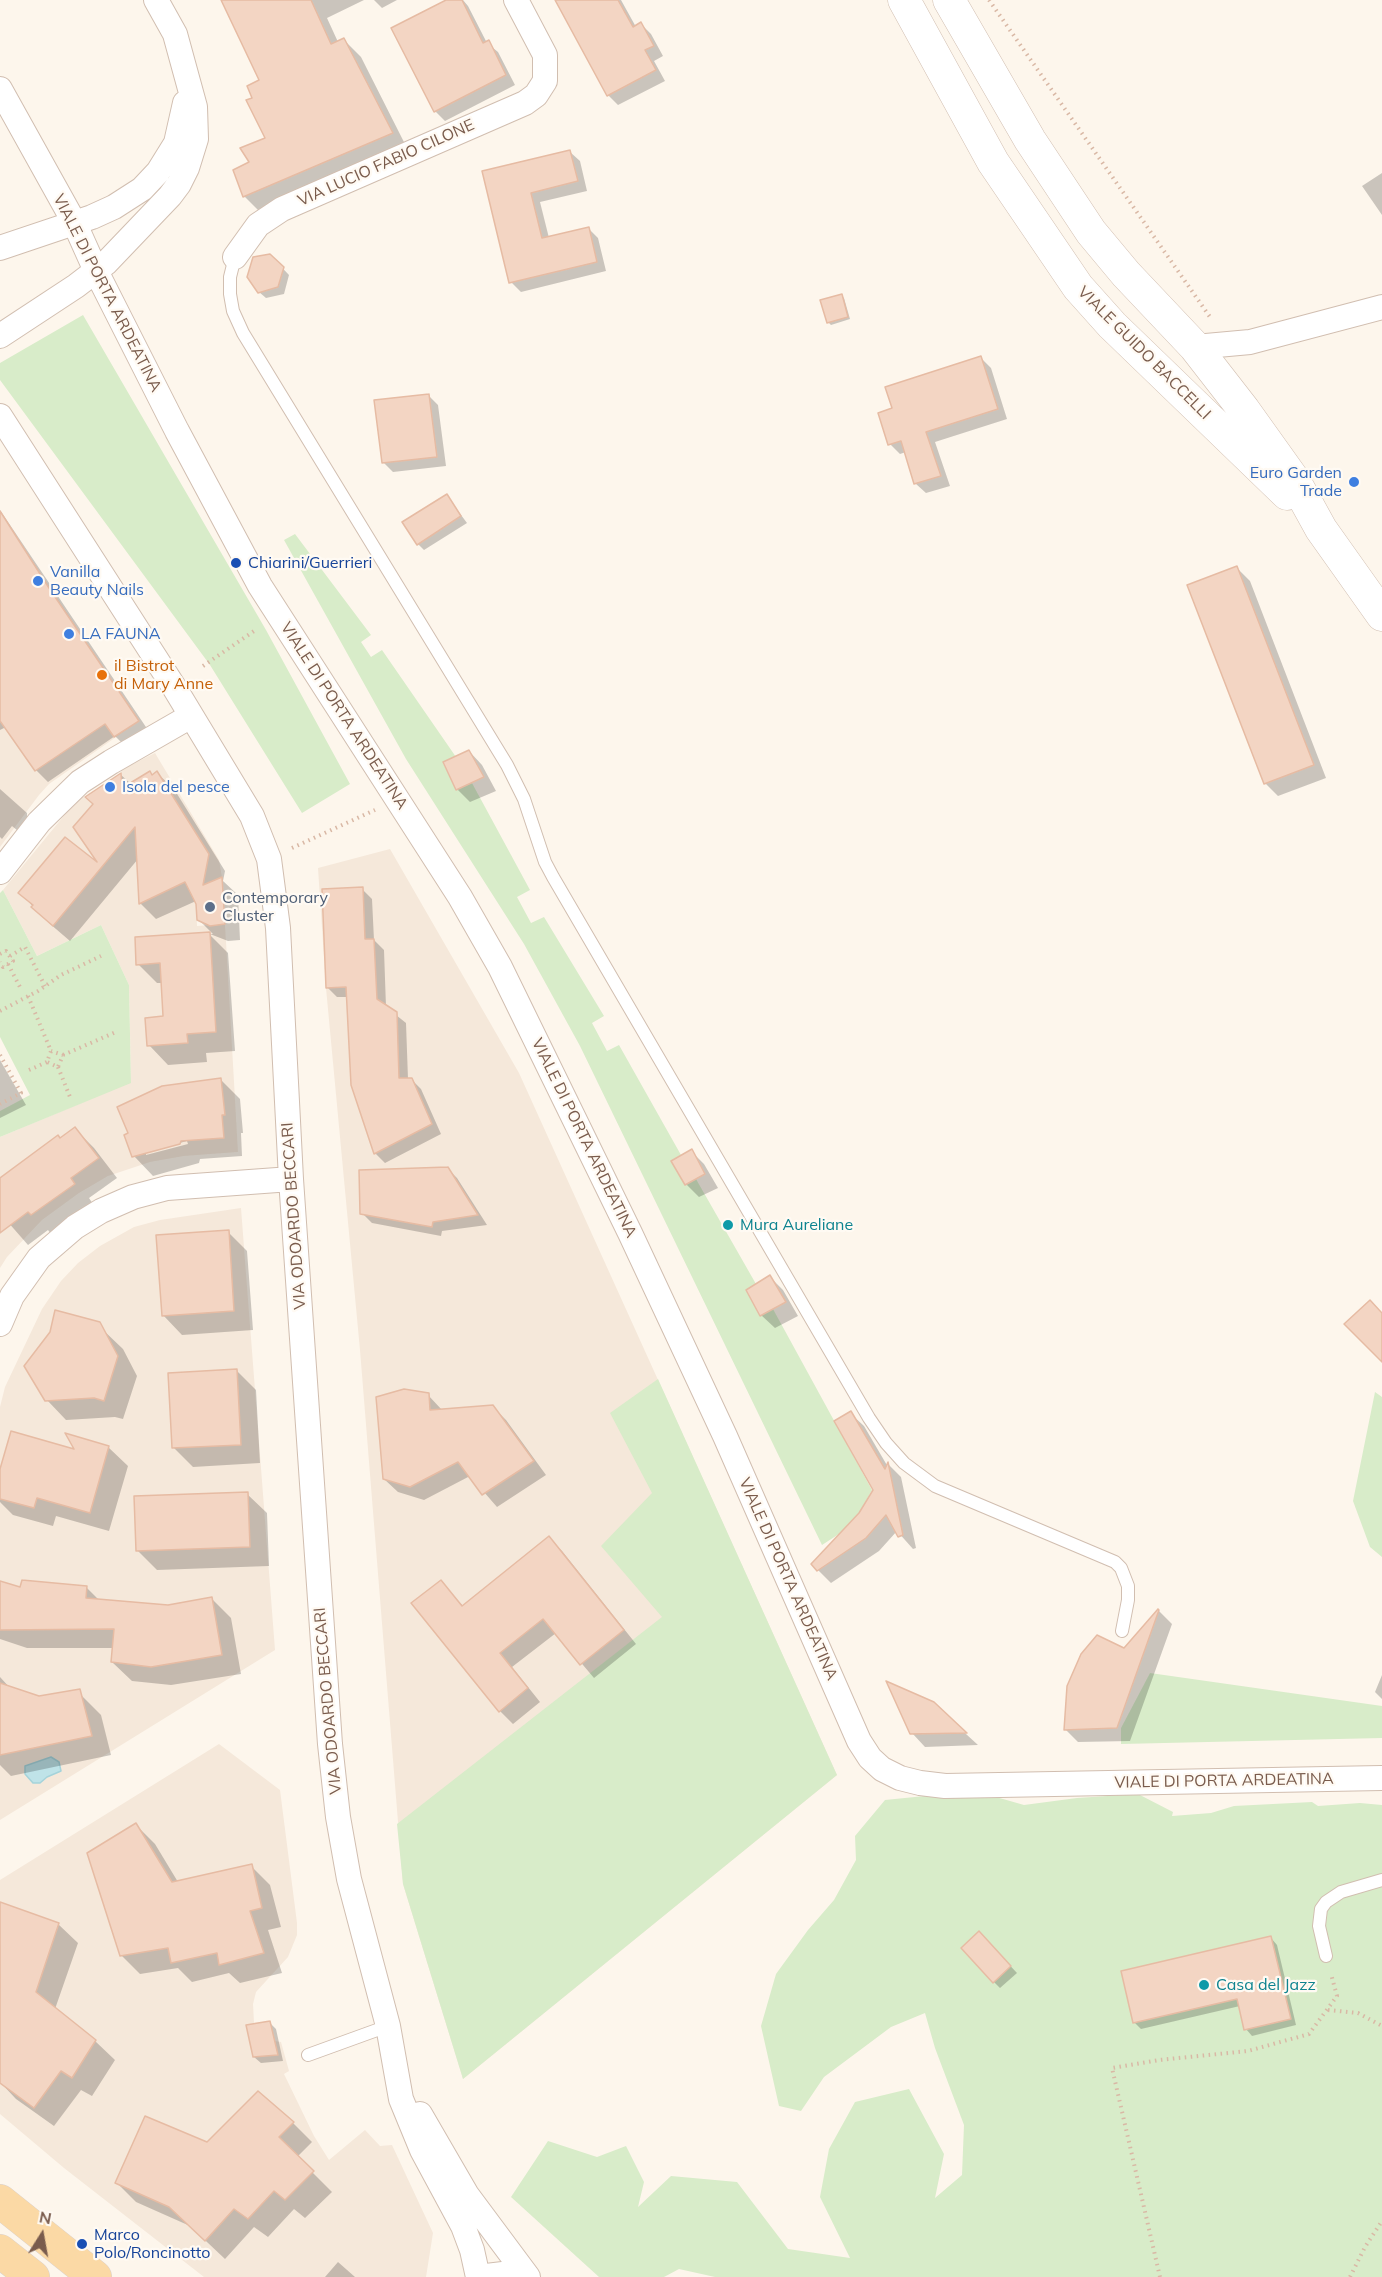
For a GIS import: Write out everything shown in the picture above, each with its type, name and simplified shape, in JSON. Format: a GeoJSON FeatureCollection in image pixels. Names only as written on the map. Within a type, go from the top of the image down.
{"type":"FeatureCollection","features":[{"type":"Feature","properties":{"kind":"main road"},"geometry":{"type":"LineString","coordinates":[[0,2201],[96,2277]]}},
{"type":"Feature","properties":{"kind":"main road"},"geometry":{"type":"LineString","coordinates":[[0,2251],[33,2277]]}},
{"type":"Feature","properties":{"kind":"street"},"geometry":{"type":"LineString","coordinates":[[0,336],[96,271],[148,221],[179,184],[187,168],[193,153],[195,107],[175,34],[156,0]]}},
{"type":"Feature","properties":{"kind":"street","name":"VIA LUCIO FABIO CILONE"},"geometry":{"type":"LineString","coordinates":[[235,257],[258,225],[282,209],[525,103],[536,95],[545,81],[545,55],[516,0]]}},
{"type":"Feature","properties":{"kind":"street","name":"VIALE GUIDO BACCELLI"},"geometry":{"type":"LineString","coordinates":[[904,0],[993,162],[1078,287],[1112,325],[1321,529]]}},
{"type":"Feature","properties":{"kind":"street","name":"VIALE GUIDO BACCELLI"},"geometry":{"type":"LineString","coordinates":[[949,0],[1030,140],[1091,232],[1126,274],[1196,347],[1267,441],[1294,480],[1321,529],[1382,615]]}},
{"type":"Feature","properties":{"kind":"street"},"geometry":{"type":"LineString","coordinates":[[0,248],[114,207],[142,189],[171,153],[180,132],[186,77]]}},
{"type":"Feature","properties":{"kind":"street","name":"VIALE DI PORTA ARDEATINA"},"geometry":{"type":"LineString","coordinates":[[0,89],[74,222],[96,271],[202,479],[260,586],[469,911],[527,1021],[720,1425],[859,1741],[870,1758],[900,1778],[945,1786],[1382,1778]]}},
{"type":"Feature","properties":{"kind":"street"},"geometry":{"type":"LineString","coordinates":[[1196,347],[1250,342],[1382,307]]}},
{"type":"Feature","properties":{"kind":"street","name":"VIA ODOARDO BECCARI"},"geometry":{"type":"LineString","coordinates":[[0,416],[252,816],[269,859],[278,928],[291,1179],[333,1783],[349,1879],[388,2026],[404,2109],[425,2158],[468,2239],[478,2277]]}},
{"type":"Feature","properties":{"kind":"street"},"geometry":{"type":"LineString","coordinates":[[0,872],[39,822],[80,782],[191,716]]}},
{"type":"Feature","properties":{"kind":"street"},"geometry":{"type":"LineString","coordinates":[[0,1324],[12,1296],[39,1258],[75,1227],[101,1211],[133,1197],[166,1188],[249,1180],[291,1179]]}},
{"type":"Feature","properties":{"kind":"street","name":"VIA ODOARDO BECCARI"},"geometry":{"type":"LineString","coordinates":[[399,2085],[422,2116],[467,2195],[526,2277]]}},
{"type":"Feature","properties":{"kind":"street"},"geometry":{"type":"LineString","coordinates":[[478,2277],[503,2274],[526,2277]]}},
{"type":"Feature","properties":{"kind":"lane"},"geometry":{"type":"LineString","coordinates":[[235,257],[230,277],[230,294],[233,311],[243,333],[507,765],[524,799],[545,862],[553,878],[869,1419],[904,1463],[935,1486],[1115,1562],[1122,1568],[1128,1586],[1128,1600],[1122,1631]]}},
{"type":"Feature","properties":{"kind":"lane"},"geometry":{"type":"LineString","coordinates":[[1326,1956],[1320,1926],[1321,1909],[1326,1902],[1341,1892],[1382,1880]]}},
{"type":"Feature","properties":{"kind":"lane"},"geometry":{"type":"LineString","coordinates":[[308,2055],[388,2026]]}},
{"type":"Feature","properties":{"kind":"path"},"geometry":{"type":"LineString","coordinates":[[989,0],[1212,321]]}},
{"type":"Feature","properties":{"kind":"path"},"geometry":{"type":"LineString","coordinates":[[203,666],[262,626]]}},
{"type":"Feature","properties":{"kind":"path"},"geometry":{"type":"LineString","coordinates":[[269,859],[397,800]]}},
{"type":"Feature","properties":{"kind":"path"},"geometry":{"type":"LineString","coordinates":[[10,956],[25,947],[45,986]]}},
{"type":"Feature","properties":{"kind":"path"},"geometry":{"type":"LineString","coordinates":[[0,962],[3,967],[13,961],[6,951],[1,953]]}},
{"type":"Feature","properties":{"kind":"path"},"geometry":{"type":"LineString","coordinates":[[0,1011],[61,975],[100,956]]}},
{"type":"Feature","properties":{"kind":"path"},"geometry":{"type":"LineString","coordinates":[[8,964],[21,989]]}},
{"type":"Feature","properties":{"kind":"path"},"geometry":{"type":"LineString","coordinates":[[28,996],[51,1051],[47,1062]]}},
{"type":"Feature","properties":{"kind":"path"},"geometry":{"type":"LineString","coordinates":[[51,1051],[63,1055],[116,1032]]}},
{"type":"Feature","properties":{"kind":"path"},"geometry":{"type":"LineString","coordinates":[[0,1055],[21,1094],[0,1104]]}},
{"type":"Feature","properties":{"kind":"path"},"geometry":{"type":"LineString","coordinates":[[63,1055],[58,1066],[70,1096]]}},
{"type":"Feature","properties":{"kind":"path"},"geometry":{"type":"LineString","coordinates":[[29,1070],[47,1062],[58,1066]]}},
{"type":"Feature","properties":{"kind":"path"},"geometry":{"type":"LineString","coordinates":[[1160,2277],[1112,2068],[1159,2060],[1248,2051],[1309,2034],[1337,1996],[1326,1956]]}},
{"type":"Feature","properties":{"kind":"path"},"geometry":{"type":"LineString","coordinates":[[1328,2010],[1358,2013],[1382,2026]]}},
{"type":"Feature","properties":{"kind":"path"},"geometry":{"type":"LineString","coordinates":[[1350,2277],[1365,2247],[1382,2221]]}},
{"type":"Feature","properties":{"kind":"shaded area"},"geometry":{"type":"Polygon","coordinates":[[[0,512],[139,721],[49,784],[0,847],[0,512]]]}},
{"type":"Feature","properties":{"kind":"shaded area"},"geometry":{"type":"Polygon","coordinates":[[[155,753],[219,860],[222,877],[196,889],[197,926],[225,924],[238,1152],[184,1156],[150,1162],[108,1176],[79,1193],[42,1220],[7,1257],[0,1268],[0,1137],[131,1082],[129,985],[101,925],[37,956],[3,890],[81,795],[113,820],[123,809],[121,770],[155,753]]]}},
{"type":"Feature","properties":{"kind":"shaded area"},"geometry":{"type":"Polygon","coordinates":[[[390,849],[519,1073],[837,1775],[463,2079],[403,1884],[360,1350],[326,988],[318,868],[390,849]]]}},
{"type":"Feature","properties":{"kind":"shaded area"},"geometry":{"type":"Polygon","coordinates":[[[241,1208],[275,1650],[0,1820],[0,1407],[5,1387],[42,1309],[61,1281],[78,1263],[100,1246],[134,1227],[160,1220],[241,1208]]]}},
{"type":"Feature","properties":{"kind":"shaded area"},"geometry":{"type":"Polygon","coordinates":[[[219,1744],[280,1790],[297,1923],[297,1935],[288,1957],[256,1992],[253,2004],[254,2023],[270,2021],[275,2041],[281,2042],[289,2071],[284,2074],[314,2136],[329,2160],[365,2130],[380,2146],[392,2145],[433,2233],[426,2277],[204,2277],[64,2168],[0,2114],[0,1880],[219,1744]]]}},
{"type":"Feature","properties":{"kind":"green space"},"geometry":{"type":"Polygon","coordinates":[[[83,315],[266,630],[350,784],[302,813],[210,665],[0,380],[0,363],[83,315]]]}},
{"type":"Feature","properties":{"kind":"green space"},"geometry":{"type":"Polygon","coordinates":[[[295,534],[371,635],[361,642],[371,657],[382,650],[456,757],[443,763],[456,790],[472,783],[530,890],[517,897],[531,923],[544,917],[604,1016],[592,1023],[607,1051],[619,1045],[681,1155],[671,1161],[685,1184],[696,1179],[756,1284],[746,1290],[760,1315],[773,1309],[872,1490],[859,1513],[842,1532],[822,1545],[580,1046],[524,944],[406,759],[284,540],[295,534]]]}},
{"type":"Feature","properties":{"kind":"green space"},"geometry":{"type":"Polygon","coordinates":[[[3,890],[37,956],[101,925],[129,985],[131,1083],[0,1137],[0,1111],[30,1095],[0,1037],[0,893],[3,890]]]}},
{"type":"Feature","properties":{"kind":"green space"},"geometry":{"type":"Polygon","coordinates":[[[658,1379],[837,1775],[463,2079],[403,1884],[397,1824],[662,1617],[601,1546],[652,1493],[610,1413],[658,1379]]]}},
{"type":"Feature","properties":{"kind":"green space"},"geometry":{"type":"Polygon","coordinates":[[[1375,1392],[1382,1397],[1382,1557],[1370,1547],[1353,1501],[1375,1392]]]}},
{"type":"Feature","properties":{"kind":"green space"},"geometry":{"type":"Polygon","coordinates":[[[1150,1673],[1382,1706],[1382,1738],[1121,1744],[1121,1728],[1150,1673]]]}},
{"type":"Feature","properties":{"kind":"green space"},"geometry":{"type":"Polygon","coordinates":[[[975,1791],[1024,1805],[1077,1798],[1138,1794],[1173,1812],[1172,1816],[1211,1813],[1234,1806],[1312,1802],[1318,1806],[1360,1803],[1382,1805],[1382,2277],[715,2277],[679,2269],[664,2277],[599,2277],[511,2197],[548,2141],[597,2157],[626,2146],[644,2182],[638,2207],[671,2176],[737,2182],[788,2249],[850,2258],[820,2197],[829,2149],[855,2102],[909,2089],[944,2154],[935,2198],[962,2175],[964,2125],[935,2048],[925,2013],[891,2027],[824,2077],[801,2111],[779,2106],[761,2026],[776,1974],[808,1930],[834,1900],[856,1860],[855,1836],[885,1800],[975,1791]]]}},
{"type":"Feature","properties":{"kind":"water"},"geometry":{"type":"Polygon","coordinates":[[[51,1757],[59,1762],[61,1771],[40,1783],[33,1783],[25,1774],[25,1766],[51,1757]]]}},
{"type":"Feature","properties":{"kind":"building"},"geometry":{"type":"Polygon","coordinates":[[[221,0],[311,0],[331,44],[344,38],[393,133],[243,197],[233,170],[249,162],[240,148],[265,138],[246,100],[252,98],[247,86],[259,80],[221,0]]]}},
{"type":"Feature","properties":{"kind":"building"},"geometry":{"type":"Polygon","coordinates":[[[446,0],[462,0],[483,43],[489,40],[506,75],[434,112],[391,28],[446,0]]]}},
{"type":"Feature","properties":{"kind":"building"},"geometry":{"type":"Polygon","coordinates":[[[555,0],[618,0],[633,27],[641,22],[654,46],[645,50],[656,70],[607,96],[555,0]]]}},
{"type":"Feature","properties":{"kind":"building"},"geometry":{"type":"Polygon","coordinates":[[[570,150],[578,181],[531,193],[542,238],[589,227],[597,262],[509,283],[482,171],[570,150]]]}},
{"type":"Feature","properties":{"kind":"building"},"geometry":{"type":"Polygon","coordinates":[[[270,254],[284,267],[278,287],[258,293],[247,277],[253,257],[270,254]]]}},
{"type":"Feature","properties":{"kind":"building"},"geometry":{"type":"Polygon","coordinates":[[[842,294],[848,317],[827,323],[820,300],[842,294]]]}},
{"type":"Feature","properties":{"kind":"building"},"geometry":{"type":"Polygon","coordinates":[[[981,356],[998,409],[926,432],[941,476],[914,484],[901,441],[888,445],[878,413],[892,408],[885,387],[981,356]]]}},
{"type":"Feature","properties":{"kind":"building"},"geometry":{"type":"Polygon","coordinates":[[[429,394],[437,457],[382,463],[374,400],[429,394]]]}},
{"type":"Feature","properties":{"kind":"building"},"geometry":{"type":"Polygon","coordinates":[[[447,494],[461,516],[417,545],[402,522],[447,494]]]}},
{"type":"Feature","properties":{"kind":"building"},"geometry":{"type":"Polygon","coordinates":[[[0,511],[139,721],[114,737],[105,724],[35,771],[0,721],[0,511]]]}},
{"type":"Feature","properties":{"kind":"building"},"geometry":{"type":"Polygon","coordinates":[[[1237,566],[1314,765],[1264,784],[1187,585],[1237,566]]]}},
{"type":"Feature","properties":{"kind":"building"},"geometry":{"type":"Polygon","coordinates":[[[469,750],[484,777],[456,790],[443,762],[469,750]]]}},
{"type":"Feature","properties":{"kind":"building"},"geometry":{"type":"Polygon","coordinates":[[[150,771],[152,775],[157,771],[209,854],[203,885],[222,877],[225,924],[210,926],[197,920],[196,904],[185,882],[139,904],[135,827],[53,926],[18,893],[65,837],[97,862],[73,827],[93,804],[85,797],[121,773],[122,788],[150,771]]]}},
{"type":"Feature","properties":{"kind":"building"},"geometry":{"type":"Polygon","coordinates":[[[363,887],[365,939],[374,939],[377,999],[397,1012],[399,1078],[412,1078],[432,1124],[374,1154],[351,1085],[346,987],[326,988],[322,889],[363,887]]]}},
{"type":"Feature","properties":{"kind":"building"},"geometry":{"type":"Polygon","coordinates":[[[210,932],[216,1032],[187,1034],[188,1043],[147,1046],[145,1018],[163,1016],[160,963],[136,965],[135,937],[210,932]]]}},
{"type":"Feature","properties":{"kind":"building"},"geometry":{"type":"Polygon","coordinates":[[[221,1078],[225,1115],[222,1115],[224,1138],[181,1141],[180,1144],[132,1157],[124,1135],[128,1133],[117,1107],[162,1086],[221,1078]]]}},
{"type":"Feature","properties":{"kind":"building"},"geometry":{"type":"Polygon","coordinates":[[[75,1127],[99,1158],[71,1178],[75,1184],[31,1215],[28,1212],[0,1233],[0,1178],[58,1135],[60,1138],[75,1127]]]}},
{"type":"Feature","properties":{"kind":"building"},"geometry":{"type":"Polygon","coordinates":[[[692,1149],[705,1174],[685,1185],[671,1161],[692,1149]]]}},
{"type":"Feature","properties":{"kind":"building"},"geometry":{"type":"Polygon","coordinates":[[[448,1167],[478,1215],[433,1222],[432,1227],[360,1214],[359,1170],[448,1167]]]}},
{"type":"Feature","properties":{"kind":"building"},"geometry":{"type":"Polygon","coordinates":[[[229,1230],[234,1311],[162,1316],[156,1235],[229,1230]]]}},
{"type":"Feature","properties":{"kind":"building"},"geometry":{"type":"Polygon","coordinates":[[[770,1275],[786,1302],[760,1316],[746,1290],[770,1275]]]}},
{"type":"Feature","properties":{"kind":"building"},"geometry":{"type":"Polygon","coordinates":[[[1370,1300],[1382,1313],[1382,1362],[1344,1324],[1370,1300]]]}},
{"type":"Feature","properties":{"kind":"building"},"geometry":{"type":"Polygon","coordinates":[[[55,1310],[100,1322],[118,1356],[104,1401],[94,1398],[45,1401],[24,1366],[50,1332],[55,1310]]]}},
{"type":"Feature","properties":{"kind":"building"},"geometry":{"type":"Polygon","coordinates":[[[237,1369],[241,1445],[172,1448],[168,1373],[237,1369]]]}},
{"type":"Feature","properties":{"kind":"building"},"geometry":{"type":"Polygon","coordinates":[[[404,1389],[429,1393],[430,1410],[493,1405],[534,1461],[482,1495],[458,1462],[410,1487],[383,1479],[376,1397],[404,1389]]]}},
{"type":"Feature","properties":{"kind":"building"},"geometry":{"type":"Polygon","coordinates":[[[851,1411],[885,1469],[888,1462],[903,1535],[898,1537],[886,1515],[866,1538],[817,1571],[811,1564],[859,1513],[873,1490],[834,1421],[851,1411]]]}},
{"type":"Feature","properties":{"kind":"building"},"geometry":{"type":"Polygon","coordinates":[[[11,1431],[74,1449],[65,1433],[109,1446],[90,1513],[37,1498],[34,1508],[0,1499],[0,1469],[11,1431]]]}},
{"type":"Feature","properties":{"kind":"building"},"geometry":{"type":"Polygon","coordinates":[[[248,1492],[250,1547],[136,1551],[134,1496],[248,1492]]]}},
{"type":"Feature","properties":{"kind":"building"},"geometry":{"type":"Polygon","coordinates":[[[549,1536],[624,1630],[580,1665],[543,1619],[500,1653],[528,1688],[499,1712],[411,1603],[441,1580],[462,1606],[549,1536]]]}},
{"type":"Feature","properties":{"kind":"building"},"geometry":{"type":"Polygon","coordinates":[[[22,1580],[87,1586],[86,1598],[168,1605],[212,1597],[222,1655],[151,1667],[111,1662],[114,1629],[0,1630],[0,1581],[20,1587],[22,1580]]]}},
{"type":"Feature","properties":{"kind":"building"},"geometry":{"type":"Polygon","coordinates":[[[1158,1609],[1117,1728],[1064,1730],[1067,1686],[1081,1654],[1097,1635],[1124,1648],[1158,1609]]]}},
{"type":"Feature","properties":{"kind":"building"},"geometry":{"type":"Polygon","coordinates":[[[886,1681],[934,1702],[967,1733],[910,1734],[886,1681]]]}},
{"type":"Feature","properties":{"kind":"building"},"geometry":{"type":"Polygon","coordinates":[[[0,1683],[39,1696],[80,1689],[92,1736],[0,1755],[0,1683]]]}},
{"type":"Feature","properties":{"kind":"building"},"geometry":{"type":"Polygon","coordinates":[[[136,1823],[172,1882],[252,1864],[262,1908],[250,1911],[264,1953],[219,1965],[217,1953],[171,1963],[168,1948],[120,1956],[87,1853],[136,1823]]]}},
{"type":"Feature","properties":{"kind":"building"},"geometry":{"type":"Polygon","coordinates":[[[0,1902],[59,1923],[36,1992],[96,2040],[72,2078],[61,2071],[34,2108],[0,2083],[0,1902]]]}},
{"type":"Feature","properties":{"kind":"building"},"geometry":{"type":"Polygon","coordinates":[[[979,1931],[1011,1966],[993,1983],[961,1948],[979,1931]]]}},
{"type":"Feature","properties":{"kind":"building","name":"Casa del Jazz"},"geometry":{"type":"Polygon","coordinates":[[[1271,1936],[1291,2019],[1244,2030],[1237,1999],[1133,2023],[1121,1971],[1271,1936]]]}},
{"type":"Feature","properties":{"kind":"building"},"geometry":{"type":"Polygon","coordinates":[[[270,2021],[278,2055],[253,2057],[246,2025],[270,2021]]]}},
{"type":"Feature","properties":{"kind":"building"},"geometry":{"type":"Polygon","coordinates":[[[258,2091],[294,2122],[279,2137],[314,2171],[285,2200],[274,2191],[248,2219],[234,2209],[205,2241],[169,2207],[115,2183],[145,2116],[207,2142],[258,2091]]]}},
{"type":"Feature","properties":{"kind":"place","name":"Euro Garden Trade"},"geometry":{"type":"Point","coordinates":[1354,482]}},
{"type":"Feature","properties":{"kind":"place","name":"Chiarini/Guerrieri"},"geometry":{"type":"Point","coordinates":[236,563]}},
{"type":"Feature","properties":{"kind":"place","name":"Vanilla Beauty Nails"},"geometry":{"type":"Point","coordinates":[38,581]}},
{"type":"Feature","properties":{"kind":"place","name":"LA FAUNA"},"geometry":{"type":"Point","coordinates":[69,634]}},
{"type":"Feature","properties":{"kind":"place","name":"il Bistrot di Mary Anne"},"geometry":{"type":"Point","coordinates":[102,675]}},
{"type":"Feature","properties":{"kind":"place","name":"Isola del pesce"},"geometry":{"type":"Point","coordinates":[110,787]}},
{"type":"Feature","properties":{"kind":"place","name":"Contemporary Cluster"},"geometry":{"type":"Point","coordinates":[210,907]}},
{"type":"Feature","properties":{"kind":"place","name":"Mura Aureliane"},"geometry":{"type":"Point","coordinates":[728,1225]}},
{"type":"Feature","properties":{"kind":"place","name":"Casa del Jazz"},"geometry":{"type":"Point","coordinates":[1204,1985]}},
{"type":"Feature","properties":{"kind":"place","name":"Marco Polo/Roncinotto"},"geometry":{"type":"Point","coordinates":[82,2244]}}]}
